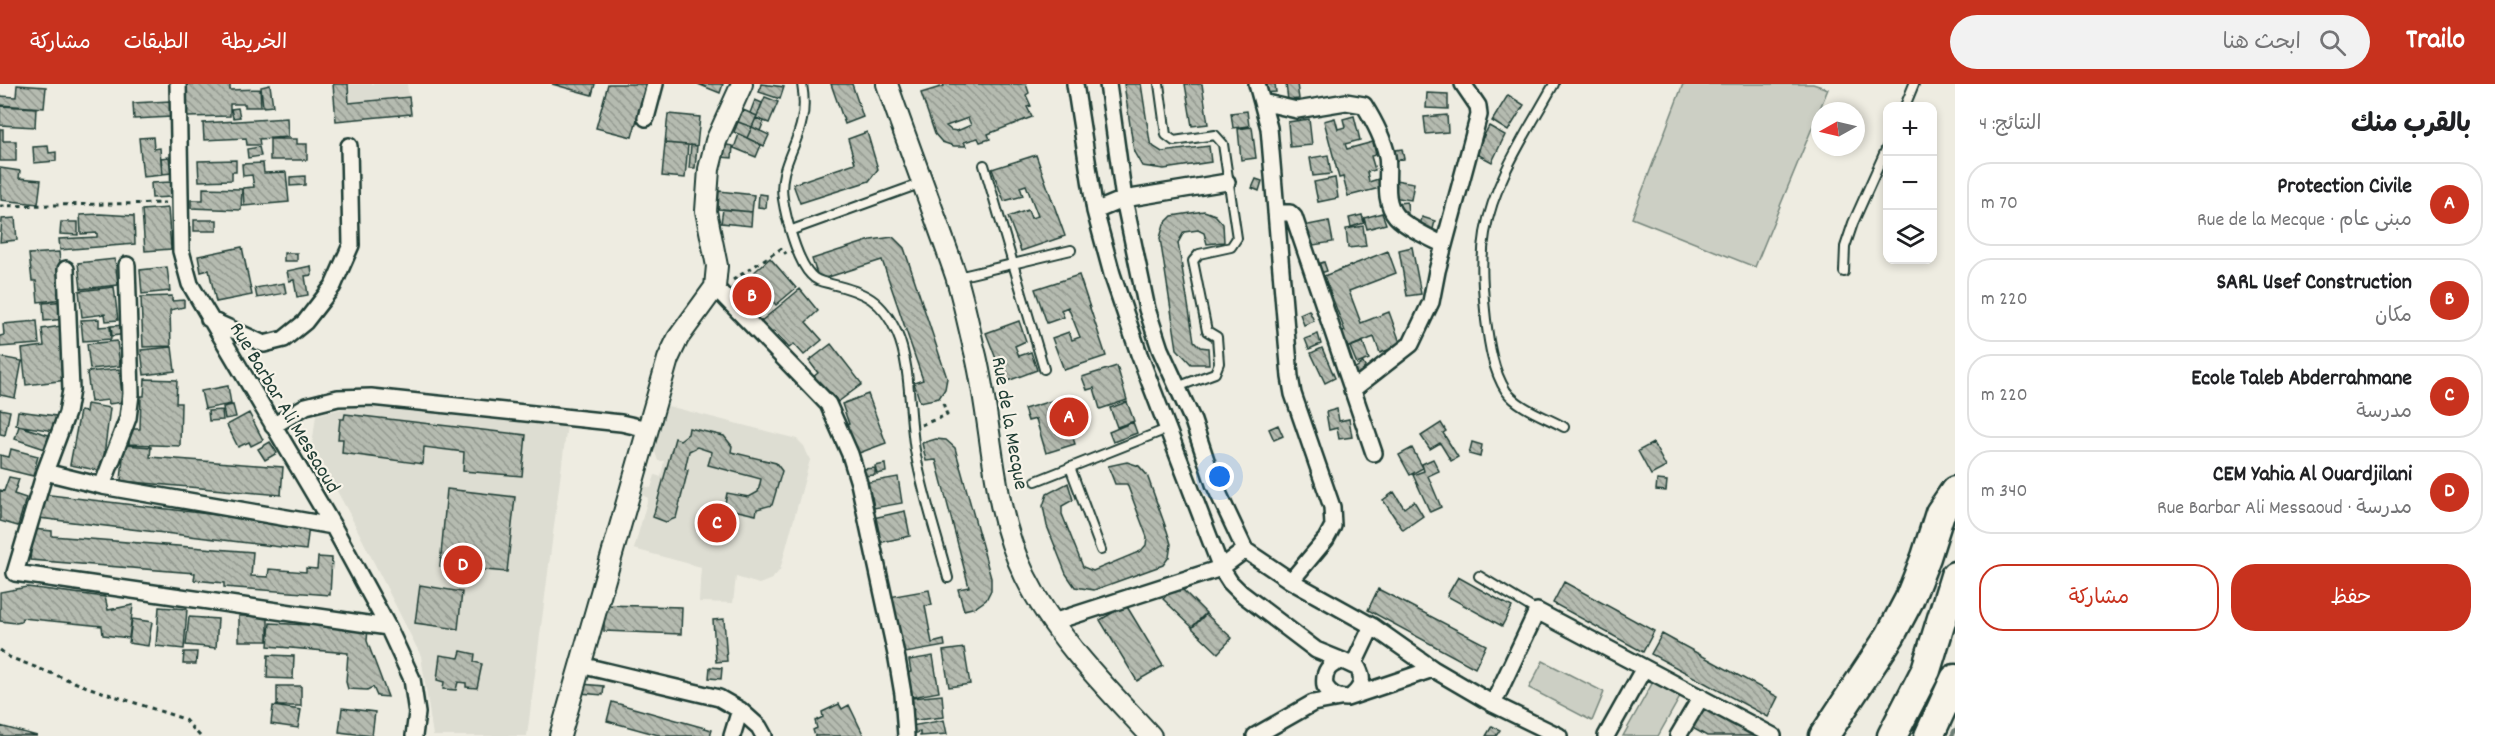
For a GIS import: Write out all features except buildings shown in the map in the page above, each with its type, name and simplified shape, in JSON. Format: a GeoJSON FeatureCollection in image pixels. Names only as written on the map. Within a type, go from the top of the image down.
{"type":"FeatureCollection","features":[{"type":"Feature","properties":{"kind":"highway"},"geometry":{"type":"LineString","coordinates":[[1824,736],[1890,636],[1913,590],[1940,513],[1955,491]]}},
{"type":"Feature","properties":{"kind":"highway"},"geometry":{"type":"LineString","coordinates":[[1892,736],[1926,670],[1955,576]]}},
{"type":"Feature","properties":{"kind":"highway"},"geometry":{"type":"LineString","coordinates":[[1929,736],[1955,679]]}},
{"type":"Feature","properties":{"kind":"highway"},"geometry":{"type":"LineString","coordinates":[[1943,736],[1955,711]]}},
{"type":"Feature","properties":{"kind":"street","name":"Rue Barbar Ali Messaoud"},"geometry":{"type":"LineString","coordinates":[[178,84],[181,251],[189,284],[333,526],[388,627],[412,679],[417,713],[414,736]]}},
{"type":"Feature","properties":{"kind":"street"},"geometry":{"type":"LineString","coordinates":[[646,118],[655,84]]}},
{"type":"Feature","properties":{"kind":"street"},"geometry":{"type":"LineString","coordinates":[[561,736],[668,359],[678,338],[717,288],[717,266],[706,211],[709,169],[716,141],[742,84]]}},
{"type":"Feature","properties":{"kind":"street","name":"Rue de la Mecque"},"geometry":{"type":"LineString","coordinates":[[887,84],[956,278],[977,361],[1002,512],[1012,545],[1026,577],[1053,622],[1101,681],[1151,736]]}},
{"type":"Feature","properties":{"kind":"street"},"geometry":{"type":"LineString","coordinates":[[1076,84],[1095,211],[1125,315],[1221,568],[1240,593],[1316,651],[1349,662],[1358,668],[1362,680],[1361,686],[1347,697]]}},
{"type":"Feature","properties":{"kind":"street"},"geometry":{"type":"LineString","coordinates":[[1108,84],[1124,199],[1147,309],[1160,349],[1192,421],[1215,484],[1245,550],[1291,581],[1372,626],[1433,669],[1493,704],[1558,736]]}},
{"type":"Feature","properties":{"kind":"street"},"geometry":{"type":"LineString","coordinates":[[1257,84],[1269,128],[1293,394],[1332,507],[1334,526],[1291,581]]}},
{"type":"Feature","properties":{"kind":"street"},"geometry":{"type":"LineString","coordinates":[[1353,390],[1411,344],[1431,302],[1479,115],[1478,106],[1463,84]]}},
{"type":"Feature","properties":{"kind":"street"},"geometry":{"type":"LineString","coordinates":[[1262,102],[1297,110],[1346,102],[1364,105],[1382,138],[1387,157],[1388,197],[1396,216],[1417,232],[1444,245]]}},
{"type":"Feature","properties":{"kind":"street"},"geometry":{"type":"LineString","coordinates":[[209,319],[264,344],[284,339],[305,322],[333,286],[351,245],[349,146]]}},
{"type":"Feature","properties":{"kind":"street"},"geometry":{"type":"LineString","coordinates":[[1095,211],[1124,199],[1227,182]]}},
{"type":"Feature","properties":{"kind":"street"},"geometry":{"type":"LineString","coordinates":[[1276,213],[1290,213],[1294,217],[1374,453]]}},
{"type":"Feature","properties":{"kind":"street"},"geometry":{"type":"LineString","coordinates":[[102,486],[128,418],[131,394],[127,265]]}},
{"type":"Feature","properties":{"kind":"street"},"geometry":{"type":"LineString","coordinates":[[66,269],[71,390],[67,413],[45,472],[15,573],[388,627]]}},
{"type":"Feature","properties":{"kind":"street"},"geometry":{"type":"LineString","coordinates":[[717,288],[828,404],[843,437],[859,483],[897,659],[903,694],[906,736]]}},
{"type":"Feature","properties":{"kind":"street"},"geometry":{"type":"LineString","coordinates":[[273,426],[306,406],[338,398],[371,397],[621,423],[648,429]]}},
{"type":"Feature","properties":{"kind":"street"},"geometry":{"type":"LineString","coordinates":[[1167,429],[1192,421]]}},
{"type":"Feature","properties":{"kind":"street"},"geometry":{"type":"LineString","coordinates":[[45,472],[102,486],[333,526]]}},
{"type":"Feature","properties":{"kind":"street"},"geometry":{"type":"LineString","coordinates":[[1053,622],[1221,568],[1245,550]]}},
{"type":"Feature","properties":{"kind":"street"},"geometry":{"type":"LineString","coordinates":[[1493,704],[1537,611],[1773,736]]}},
{"type":"Feature","properties":{"kind":"street"},"geometry":{"type":"LineString","coordinates":[[1349,662],[1372,626]]}},
{"type":"Feature","properties":{"kind":"street"},"geometry":{"type":"LineString","coordinates":[[1316,651],[1322,661],[1329,692],[1347,697]]}},
{"type":"Feature","properties":{"kind":"street"},"geometry":{"type":"LineString","coordinates":[[1313,704],[1333,664],[1349,662]]}},
{"type":"Feature","properties":{"kind":"street"},"geometry":{"type":"LineString","coordinates":[[580,665],[718,698],[740,710],[764,736]]}},
{"type":"Feature","properties":{"kind":"street"},"geometry":{"type":"LineString","coordinates":[[1606,736],[1644,668]]}},
{"type":"Feature","properties":{"kind":"street"},"geometry":{"type":"LineString","coordinates":[[1255,736],[1313,704],[1347,697],[1433,669]]}},
{"type":"Feature","properties":{"kind":"street"},"geometry":{"type":"LineString","coordinates":[[1678,736],[1701,697]]}},
{"type":"Feature","properties":{"kind":"street"},"geometry":{"type":"LineString","coordinates":[[732,736],[740,710]]}},
{"type":"Feature","properties":{"kind":"lane"},"geometry":{"type":"LineString","coordinates":[[802,84],[804,108],[802,123],[783,173],[783,198],[792,230],[800,257],[810,275],[819,281],[858,291],[875,300],[886,312],[898,335],[905,363],[915,453],[948,578]]}},
{"type":"Feature","properties":{"kind":"lane"},"geometry":{"type":"LineString","coordinates":[[1159,84],[1166,135],[1174,141],[1215,135],[1223,144],[1237,238],[1231,247],[1199,254],[1193,261],[1207,331],[1217,337],[1220,363],[1215,373],[1177,387]]}},
{"type":"Feature","properties":{"kind":"lane"},"geometry":{"type":"LineString","coordinates":[[1554,84],[1498,187],[1484,234],[1482,265],[1489,345],[1498,374],[1507,391],[1517,401],[1564,427]]}},
{"type":"Feature","properties":{"kind":"lane"},"geometry":{"type":"LineString","coordinates":[[1907,102],[1914,84]]}},
{"type":"Feature","properties":{"kind":"lane"},"geometry":{"type":"LineString","coordinates":[[1844,272],[1845,247],[1883,154]]}},
{"type":"Feature","properties":{"kind":"lane"},"geometry":{"type":"LineString","coordinates":[[984,165],[1044,369]]}},
{"type":"Feature","properties":{"kind":"lane"},"geometry":{"type":"LineString","coordinates":[[792,230],[922,183]]}},
{"type":"Feature","properties":{"kind":"lane"},"geometry":{"type":"LineString","coordinates":[[956,278],[1071,250]]}},
{"type":"Feature","properties":{"kind":"lane"},"geometry":{"type":"LineString","coordinates":[[1036,481],[1167,429]]}},
{"type":"Feature","properties":{"kind":"lane"},"geometry":{"type":"LineString","coordinates":[[1070,468],[1101,550]]}},
{"type":"Feature","properties":{"kind":"lane"},"geometry":{"type":"LineString","coordinates":[[1479,576],[1537,611]]}},
{"type":"Feature","properties":{"kind":"path"},"geometry":{"type":"LineString","coordinates":[[0,206],[179,202]]}},
{"type":"Feature","properties":{"kind":"path"},"geometry":{"type":"LineString","coordinates":[[717,288],[782,248],[790,262],[800,257]]}},
{"type":"Feature","properties":{"kind":"path"},"geometry":{"type":"LineString","coordinates":[[911,429],[947,415],[942,400]]}},
{"type":"Feature","properties":{"kind":"path"},"geometry":{"type":"LineString","coordinates":[[0,650],[9,657],[87,687],[184,718],[200,736]]}},
{"type":"Feature","properties":{"kind":"shaded area"},"geometry":{"type":"Polygon","coordinates":[[[333,84],[407,84],[411,114],[336,121],[333,84]]]}},
{"type":"Feature","properties":{"kind":"shaded area"},"geometry":{"type":"Polygon","coordinates":[[[1683,84],[1813,84],[1828,89],[1823,102],[1811,102],[1811,130],[1755,267],[1632,218],[1683,84]]]}},
{"type":"Feature","properties":{"kind":"shaded area"},"geometry":{"type":"Polygon","coordinates":[[[664,405],[797,439],[804,446],[810,460],[780,570],[772,579],[759,584],[736,577],[733,603],[699,602],[701,567],[634,549],[648,498],[642,495],[644,486],[651,488],[655,475],[661,477],[664,461],[658,461],[652,443],[664,405]]]}},
{"type":"Feature","properties":{"kind":"shaded area"},"geometry":{"type":"Polygon","coordinates":[[[354,406],[567,425],[527,736],[433,736],[421,656],[348,511],[312,446],[316,415],[354,406]]]}},
{"type":"Feature","properties":{"kind":"shaded area"},"geometry":{"type":"Polygon","coordinates":[[[1543,661],[1604,692],[1592,721],[1529,688],[1543,661]]]}},
{"type":"Feature","properties":{"kind":"shaded area"},"geometry":{"type":"Polygon","coordinates":[[[1653,682],[1680,697],[1658,736],[1623,736],[1653,682]]]}},
{"type":"Feature","properties":{"kind":"waterway"},"geometry":{"type":"LineString","coordinates":[[1952,736],[1955,730]]}},
{"type":"Feature","properties":{"kind":"place","name":"SARL Usef Construction"},"geometry":{"type":"Point","coordinates":[752,296]}},
{"type":"Feature","properties":{"kind":"place","name":"Protection Civile"},"geometry":{"type":"Point","coordinates":[1069,417]}},
{"type":"Feature","properties":{"kind":"place","name":"Ecole Taleb Abderrahmane"},"geometry":{"type":"Point","coordinates":[717,523]}},
{"type":"Feature","properties":{"kind":"place","name":"CEM Yahia Al Ouardjilani"},"geometry":{"type":"Point","coordinates":[463,565]}}]}
